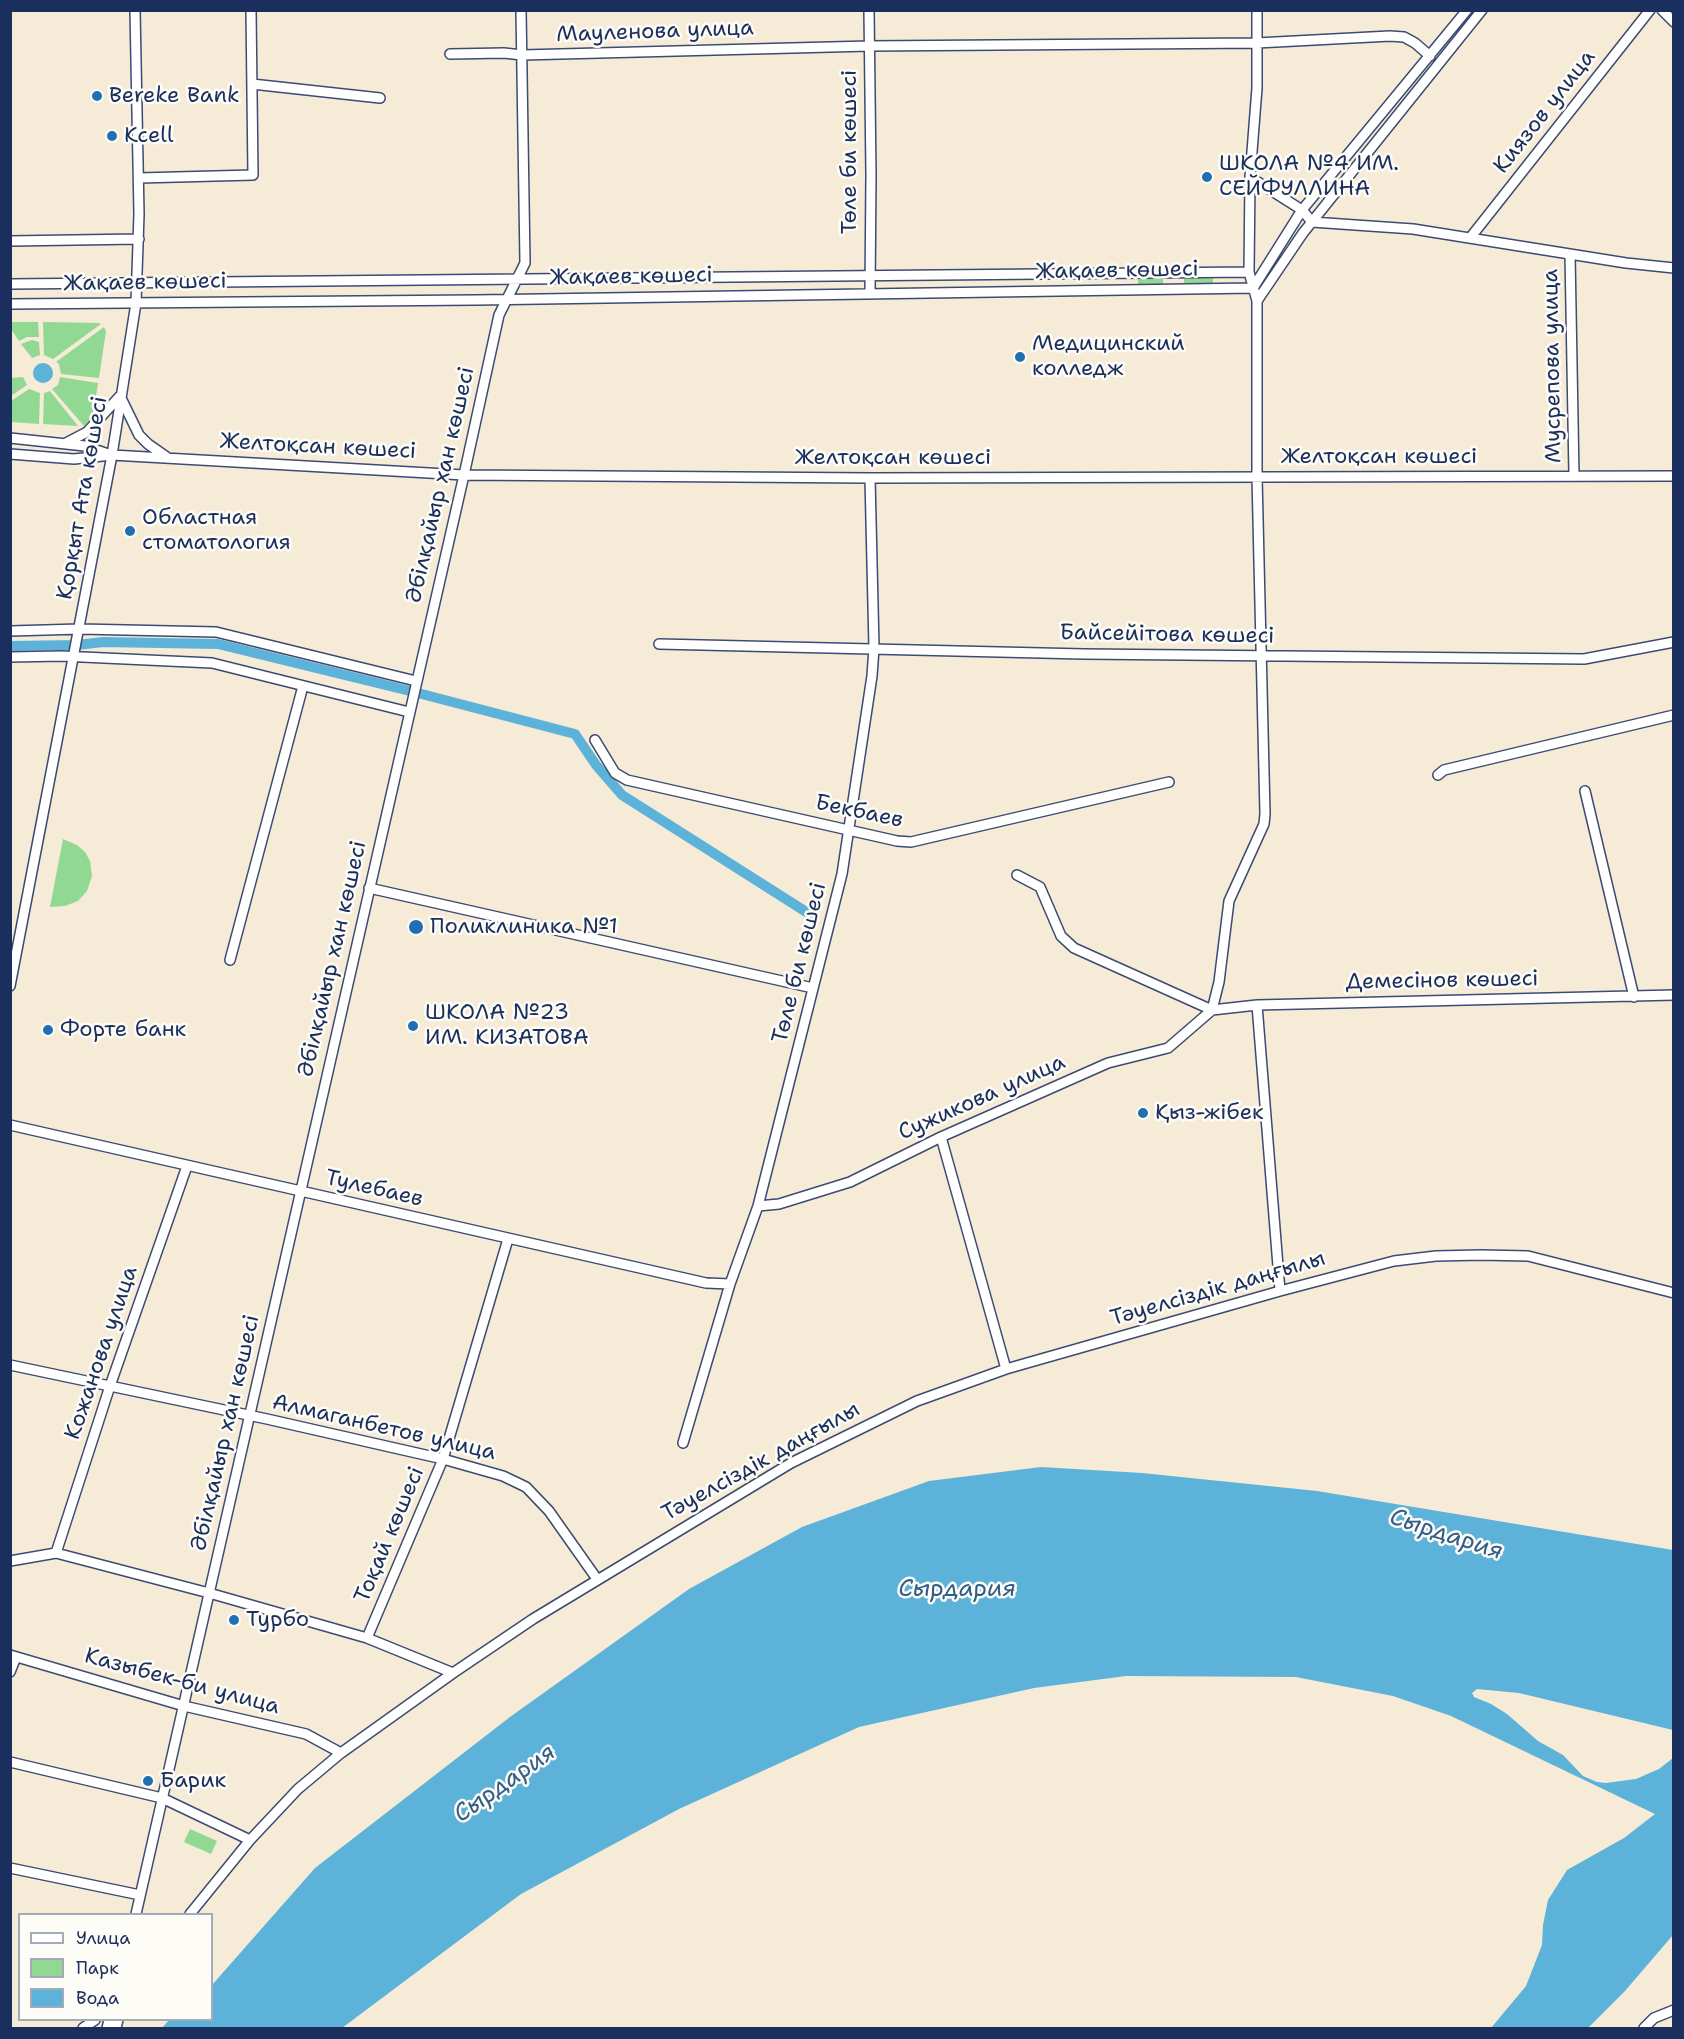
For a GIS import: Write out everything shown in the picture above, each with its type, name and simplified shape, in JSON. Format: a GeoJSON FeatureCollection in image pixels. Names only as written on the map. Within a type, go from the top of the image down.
{"type":"FeatureCollection","features":[{"type":"Feature","properties":{"kind":"street","name":"Қорқыт Ата көшесі"},"geometry":{"type":"LineString","coordinates":[[10,986],[112,455],[135,303],[139,239],[139,178],[135,10]]}},
{"type":"Feature","properties":{"kind":"street"},"geometry":{"type":"LineString","coordinates":[[139,178],[253,175],[251,10]]}},
{"type":"Feature","properties":{"kind":"street","name":"Әбілқайыр хан көшесі"},"geometry":{"type":"LineString","coordinates":[[136,1913],[499,315],[525,263],[520,10]]}},
{"type":"Feature","properties":{"kind":"street","name":"Төле би көшесі"},"geometry":{"type":"LineString","coordinates":[[869,10],[872,175],[870,294]]}},
{"type":"Feature","properties":{"kind":"street"},"geometry":{"type":"LineString","coordinates":[[1017,875],[1040,887],[1061,936],[1074,948],[1212,1010],[1219,982],[1229,901],[1264,824],[1257,477],[1257,301],[1249,272],[1250,177],[1257,87],[1257,10]]}},
{"type":"Feature","properties":{"kind":"street"},"geometry":{"type":"LineString","coordinates":[[1253,288],[1302,210],[1467,10]]}},
{"type":"Feature","properties":{"kind":"street"},"geometry":{"type":"LineString","coordinates":[[1257,301],[1312,222],[1482,10]]}},
{"type":"Feature","properties":{"kind":"street","name":"Киязов улица"},"geometry":{"type":"LineString","coordinates":[[1470,238],[1650,10]]}},
{"type":"Feature","properties":{"kind":"street"},"geometry":{"type":"LineString","coordinates":[[1662,10],[1674,22]]}},
{"type":"Feature","properties":{"kind":"street","name":"Мауленова улица"},"geometry":{"type":"LineString","coordinates":[[450,54],[522,55],[869,46],[1257,44],[1390,36],[1404,37],[1430,56]]}},
{"type":"Feature","properties":{"kind":"street"},"geometry":{"type":"LineString","coordinates":[[252,84],[380,98]]}},
{"type":"Feature","properties":{"kind":"street"},"geometry":{"type":"LineString","coordinates":[[1250,177],[1302,210],[1312,222],[1413,229],[1626,263],[1674,268]]}},
{"type":"Feature","properties":{"kind":"street"},"geometry":{"type":"LineString","coordinates":[[10,241],[139,239]]}},
{"type":"Feature","properties":{"kind":"street","name":"Мусрепова улица"},"geometry":{"type":"LineString","coordinates":[[1570,254],[1574,476]]}},
{"type":"Feature","properties":{"kind":"street","name":"Жақаев көшесі"},"geometry":{"type":"LineString","coordinates":[[10,284],[1249,272]]}},
{"type":"Feature","properties":{"kind":"street","name":"Жақаев көшесі"},"geometry":{"type":"LineString","coordinates":[[10,304],[1253,288]]}},
{"type":"Feature","properties":{"kind":"street"},"geometry":{"type":"LineString","coordinates":[[66,443],[87,432],[120,396],[139,435],[147,444],[170,459]]}},
{"type":"Feature","properties":{"kind":"street","name":"Желтоқсан көшесі"},"geometry":{"type":"LineString","coordinates":[[10,438],[85,446],[112,455]]}},
{"type":"Feature","properties":{"kind":"street","name":"Желтоқсан көшесі"},"geometry":{"type":"LineString","coordinates":[[10,454],[74,459],[112,455],[464,475],[870,478],[1674,476]]}},
{"type":"Feature","properties":{"kind":"street","name":"Төле би көшесі"},"geometry":{"type":"LineString","coordinates":[[683,1443],[730,1284],[758,1206],[842,874],[872,675],[874,648],[870,478]]}},
{"type":"Feature","properties":{"kind":"street"},"geometry":{"type":"LineString","coordinates":[[10,631],[80,629],[216,632],[416,681]]}},
{"type":"Feature","properties":{"kind":"street","name":"Байсейітова көшесі"},"geometry":{"type":"LineString","coordinates":[[659,644],[1084,654],[1584,659],[1674,642]]}},
{"type":"Feature","properties":{"kind":"street"},"geometry":{"type":"LineString","coordinates":[[10,657],[74,657],[212,663],[409,712]]}},
{"type":"Feature","properties":{"kind":"street"},"geometry":{"type":"LineString","coordinates":[[230,960],[303,686]]}},
{"type":"Feature","properties":{"kind":"street"},"geometry":{"type":"LineString","coordinates":[[1438,775],[1444,770],[1674,715]]}},
{"type":"Feature","properties":{"kind":"street","name":"Бекбаев"},"geometry":{"type":"LineString","coordinates":[[595,740],[615,773],[627,780],[897,841],[911,842],[1169,782]]}},
{"type":"Feature","properties":{"kind":"street"},"geometry":{"type":"LineString","coordinates":[[1585,791],[1634,997]]}},
{"type":"Feature","properties":{"kind":"street"},"geometry":{"type":"LineString","coordinates":[[369,888],[813,988]]}},
{"type":"Feature","properties":{"kind":"street","name":"Демесінов көшесі"},"geometry":{"type":"LineString","coordinates":[[1212,1010],[1257,1005],[1674,995]]}},
{"type":"Feature","properties":{"kind":"street"},"geometry":{"type":"LineString","coordinates":[[1257,1005],[1280,1291]]}},
{"type":"Feature","properties":{"kind":"street","name":"Сужикова улица"},"geometry":{"type":"LineString","coordinates":[[758,1206],[779,1204],[850,1182],[941,1137],[1108,1063],[1168,1048],[1212,1010]]}},
{"type":"Feature","properties":{"kind":"street","name":"Тулебаев"},"geometry":{"type":"LineString","coordinates":[[10,1125],[706,1283],[730,1284]]}},
{"type":"Feature","properties":{"kind":"street"},"geometry":{"type":"LineString","coordinates":[[941,1137],[1006,1369]]}},
{"type":"Feature","properties":{"kind":"street","name":"Кожанова улица"},"geometry":{"type":"LineString","coordinates":[[56,1553],[110,1386],[186,1166]]}},
{"type":"Feature","properties":{"kind":"street","name":"Тоқай көшесі"},"geometry":{"type":"LineString","coordinates":[[367,1638],[443,1459],[508,1239]]}},
{"type":"Feature","properties":{"kind":"street","name":"Тәуелсіздік даңғылы"},"geometry":{"type":"LineString","coordinates":[[191,1913],[250,1840],[298,1789],[341,1754],[453,1674],[533,1619],[597,1579],[791,1463],[917,1401],[1006,1369],[1394,1261],[1437,1256],[1528,1257],[1674,1293]]}},
{"type":"Feature","properties":{"kind":"street","name":"Алмаганбетов улица"},"geometry":{"type":"LineString","coordinates":[[10,1365],[443,1459],[503,1476],[526,1487],[549,1511],[597,1579]]}},
{"type":"Feature","properties":{"kind":"street"},"geometry":{"type":"LineString","coordinates":[[10,1561],[56,1553],[367,1638],[453,1674]]}},
{"type":"Feature","properties":{"kind":"street"},"geometry":{"type":"LineString","coordinates":[[10,1672],[13,1656]]}},
{"type":"Feature","properties":{"kind":"street","name":"Казыбек-би улица"},"geometry":{"type":"LineString","coordinates":[[13,1656],[184,1706],[306,1734],[341,1754]]}},
{"type":"Feature","properties":{"kind":"street"},"geometry":{"type":"LineString","coordinates":[[10,1762],[162,1798],[250,1840]]}},
{"type":"Feature","properties":{"kind":"street"},"geometry":{"type":"LineString","coordinates":[[10,1868],[140,1895]]}},
{"type":"Feature","properties":{"kind":"street"},"geometry":{"type":"LineString","coordinates":[[1644,2028],[1654,2018],[1674,2010]]}},
{"type":"Feature","properties":{"kind":"green space"},"geometry":{"type":"Polygon","coordinates":[[[1184,278],[1213,278],[1213,285],[1184,286],[1184,278]]]}},
{"type":"Feature","properties":{"kind":"green space"},"geometry":{"type":"Polygon","coordinates":[[[1138,279],[1163,279],[1163,286],[1138,286],[1138,279]]]}},
{"type":"Feature","properties":{"kind":"green space"},"geometry":{"type":"Polygon","coordinates":[[[10,322],[38,322],[39,337],[27,337],[19,341],[11,329],[10,322]]]}},
{"type":"Feature","properties":{"kind":"green space"},"geometry":{"type":"Polygon","coordinates":[[[43,322],[101,324],[53,359],[44,355],[43,322]]]}},
{"type":"Feature","properties":{"kind":"green space"},"geometry":{"type":"Polygon","coordinates":[[[104,327],[106,331],[99,378],[61,374],[59,364],[56,362],[104,327]]]}},
{"type":"Feature","properties":{"kind":"green space"},"geometry":{"type":"Polygon","coordinates":[[[32,340],[39,342],[40,355],[32,358],[21,344],[32,340]]]}},
{"type":"Feature","properties":{"kind":"green space"},"geometry":{"type":"Polygon","coordinates":[[[23,377],[27,385],[11,396],[11,378],[23,377]]]}},
{"type":"Feature","properties":{"kind":"green space"},"geometry":{"type":"Polygon","coordinates":[[[60,377],[98,383],[93,416],[84,426],[52,389],[58,385],[60,377]]]}},
{"type":"Feature","properties":{"kind":"green space"},"geometry":{"type":"Polygon","coordinates":[[[29,389],[40,393],[39,424],[11,422],[11,401],[29,389]]]}},
{"type":"Feature","properties":{"kind":"green space"},"geometry":{"type":"Polygon","coordinates":[[[50,391],[78,426],[43,424],[44,393],[50,391]]]}},
{"type":"Feature","properties":{"kind":"green space"},"geometry":{"type":"Polygon","coordinates":[[[63,839],[77,845],[85,852],[90,861],[92,876],[87,891],[78,901],[65,906],[50,907],[63,839]]]}},
{"type":"Feature","properties":{"kind":"green space"},"geometry":{"type":"Polygon","coordinates":[[[190,1829],[217,1841],[211,1854],[184,1842],[190,1829]]]}},
{"type":"Feature","properties":{"kind":"water"},"geometry":{"type":"Polygon","coordinates":[[[43,363],[50,366],[53,373],[50,380],[43,383],[36,380],[33,373],[36,366],[43,363]]]}},
{"type":"Feature","properties":{"kind":"water","name":"Сырдария"},"geometry":{"type":"Polygon","coordinates":[[[1041,1467],[1142,1473],[1317,1491],[1673,1550],[1673,1730],[1519,1693],[1477,1689],[1472,1693],[1474,1697],[1507,1714],[1538,1741],[1563,1755],[1583,1776],[1597,1782],[1636,1779],[1659,1769],[1673,1758],[1673,1935],[1625,1991],[1588,2028],[1491,2028],[1526,1986],[1542,1945],[1548,1900],[1567,1870],[1624,1838],[1655,1814],[1451,1716],[1393,1696],[1296,1677],[1126,1676],[1034,1688],[859,1727],[679,1809],[521,1894],[342,2028],[162,2028],[168,2021],[213,2021],[213,1984],[315,1868],[510,1717],[689,1589],[802,1527],[929,1481],[1041,1467]]]}},
{"type":"Feature","properties":{"kind":"waterway"},"geometry":{"type":"LineString","coordinates":[[10,646],[77,645],[103,642],[218,644],[575,734],[596,765],[622,795],[811,915]]}},
{"type":"Feature","properties":{"kind":"place","name":"Bereke Bank"},"geometry":{"type":"Point","coordinates":[97,96]}},
{"type":"Feature","properties":{"kind":"place","name":"Kcell"},"geometry":{"type":"Point","coordinates":[112,136]}},
{"type":"Feature","properties":{"kind":"place","name":"ШКОЛА №4 ИМ. СЕЙФУЛЛИНА"},"geometry":{"type":"Point","coordinates":[1207,177]}},
{"type":"Feature","properties":{"kind":"place","name":"Медицинский колледж"},"geometry":{"type":"Point","coordinates":[1020,357]}},
{"type":"Feature","properties":{"kind":"place","name":"Областная стоматология"},"geometry":{"type":"Point","coordinates":[130,531]}},
{"type":"Feature","properties":{"kind":"place","name":"Поликлиника №1"},"geometry":{"type":"Point","coordinates":[416,927]}},
{"type":"Feature","properties":{"kind":"place","name":"ШКОЛА №23 ИМ. КИЗАТОВА"},"geometry":{"type":"Point","coordinates":[413,1026]}},
{"type":"Feature","properties":{"kind":"place","name":"Форте банк"},"geometry":{"type":"Point","coordinates":[48,1030]}},
{"type":"Feature","properties":{"kind":"place","name":"Қыз-жібек"},"geometry":{"type":"Point","coordinates":[1143,1113]}},
{"type":"Feature","properties":{"kind":"place","name":"Турбо"},"geometry":{"type":"Point","coordinates":[234,1620]}},
{"type":"Feature","properties":{"kind":"place","name":"Барик"},"geometry":{"type":"Point","coordinates":[148,1781]}}]}
